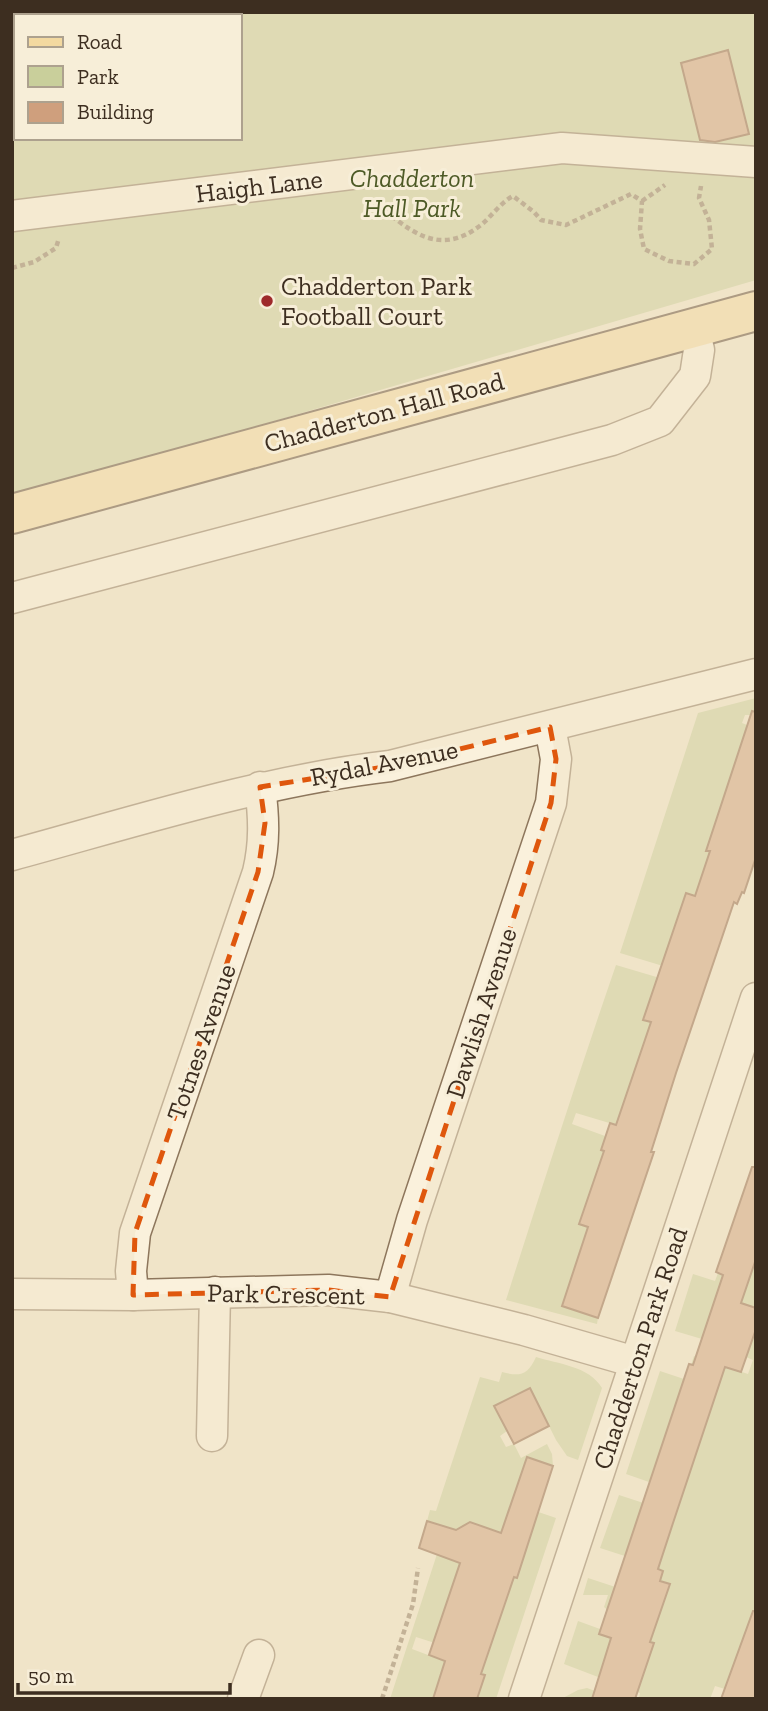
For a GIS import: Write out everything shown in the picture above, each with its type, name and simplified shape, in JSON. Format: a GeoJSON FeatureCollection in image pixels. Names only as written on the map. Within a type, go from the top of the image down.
{"type":"FeatureCollection","features":[{"type":"Feature","properties":{"kind":"main road","name":"Chadderton Hall Road"},"geometry":{"type":"LineString","coordinates":[[12,514],[756,311]]}},
{"type":"Feature","properties":{"kind":"street","name":"Haigh Lane"},"geometry":{"type":"LineString","coordinates":[[12,216],[562,148],[756,162]]}},
{"type":"Feature","properties":{"kind":"street"},"geometry":{"type":"LineString","coordinates":[[12,598],[612,440],[660,421],[695,376],[699,350],[694,328]]}},
{"type":"Feature","properties":{"kind":"street","name":"Rydal Avenue"},"geometry":{"type":"LineString","coordinates":[[12,855],[260,787],[328,773],[390,766],[756,674]]}},
{"type":"Feature","properties":{"kind":"street","name":"Dawlish Avenue"},"geometry":{"type":"LineString","coordinates":[[390,1297],[412,1220],[551,803],[556,759],[550,727]]}},
{"type":"Feature","properties":{"kind":"street","name":"Totnes Avenue"},"geometry":{"type":"LineString","coordinates":[[133,1295],[131,1271],[135,1233],[264,849],[265,823],[260,787]]}},
{"type":"Feature","properties":{"kind":"street","name":"Chadderton Park Road"},"geometry":{"type":"LineString","coordinates":[[524,1699],[756,998]]}},
{"type":"Feature","properties":{"kind":"street","name":"Park Crescent"},"geometry":{"type":"LineString","coordinates":[[12,1294],[133,1295],[328,1290],[390,1297],[524,1329],[635,1362]]}},
{"type":"Feature","properties":{"kind":"street"},"geometry":{"type":"LineString","coordinates":[[212,1436],[215,1292]]}},
{"type":"Feature","properties":{"kind":"street"},"geometry":{"type":"LineString","coordinates":[[243,1699],[259,1655]]}},
{"type":"Feature","properties":{"kind":"path"},"geometry":{"type":"LineString","coordinates":[[364,173],[372,200],[406,227],[439,242],[465,237],[513,196],[541,220],[566,225],[631,194],[642,201]]}},
{"type":"Feature","properties":{"kind":"path"},"geometry":{"type":"LineString","coordinates":[[642,201],[676,178]]}},
{"type":"Feature","properties":{"kind":"path"},"geometry":{"type":"LineString","coordinates":[[642,201],[640,229],[644,250],[669,261],[694,264],[712,249],[709,220],[699,198],[702,181]]}},
{"type":"Feature","properties":{"kind":"path"},"geometry":{"type":"LineString","coordinates":[[12,268],[34,262],[56,248],[67,210]]}},
{"type":"Feature","properties":{"kind":"path"},"geometry":{"type":"LineString","coordinates":[[382,1699],[413,1604],[418,1568]]}},
{"type":"Feature","properties":{"kind":"highlighted area"},"geometry":{"type":"Polygon","coordinates":[[[550,727],[556,759],[551,803],[390,1297],[328,1290],[133,1295],[135,1233],[258,872],[265,823],[260,787],[390,766],[550,727]]]}},
{"type":"Feature","properties":{"kind":"green space","name":"Chadderton Hall Park"},"geometry":{"type":"Polygon","coordinates":[[[12,12],[756,12],[756,280],[12,498],[12,12]]]}},
{"type":"Feature","properties":{"kind":"green space"},"geometry":{"type":"Polygon","coordinates":[[[756,698],[756,715],[745,715],[742,723],[747,725],[744,735],[746,737],[725,792],[756,802],[707,851],[710,851],[697,890],[706,899],[686,893],[663,966],[620,953],[698,713],[756,698]]]}},
{"type":"Feature","properties":{"kind":"green space"},"geometry":{"type":"Polygon","coordinates":[[[616,965],[670,981],[657,1024],[677,1063],[641,1051],[616,1125],[576,1113],[572,1124],[605,1136],[601,1149],[631,1219],[630,1225],[584,1210],[579,1224],[589,1227],[562,1305],[598,1318],[597,1324],[506,1300],[616,965]]]}},
{"type":"Feature","properties":{"kind":"green space"},"geometry":{"type":"Polygon","coordinates":[[[756,1259],[756,1308],[702,1339],[675,1331],[693,1274],[715,1281],[718,1273],[748,1283],[756,1259]]]}},
{"type":"Feature","properties":{"kind":"green space"},"geometry":{"type":"Polygon","coordinates":[[[756,1329],[756,1612],[752,1611],[748,1624],[756,1627],[741,1644],[725,1689],[715,1686],[710,1699],[639,1699],[640,1693],[564,1664],[578,1621],[600,1629],[599,1634],[611,1638],[600,1671],[631,1681],[650,1654],[654,1643],[645,1641],[604,1607],[608,1595],[583,1595],[588,1578],[664,1603],[670,1584],[660,1581],[663,1571],[658,1569],[673,1523],[666,1521],[631,1558],[600,1548],[619,1495],[674,1513],[679,1506],[697,1450],[664,1438],[649,1482],[626,1474],[660,1371],[684,1379],[703,1432],[722,1375],[691,1365],[694,1356],[748,1374],[753,1360],[746,1357],[756,1329]]]}},
{"type":"Feature","properties":{"kind":"green space"},"geometry":{"type":"Polygon","coordinates":[[[536,1357],[581,1370],[602,1388],[578,1460],[567,1456],[556,1440],[530,1388],[494,1406],[507,1431],[500,1436],[506,1447],[514,1444],[521,1458],[547,1444],[552,1454],[553,1466],[512,1503],[556,1518],[496,1699],[390,1699],[437,1554],[488,1535],[490,1529],[470,1522],[462,1527],[460,1532],[427,1521],[430,1510],[436,1511],[480,1377],[499,1382],[502,1372],[523,1373],[536,1357]],[[460,1562],[434,1640],[478,1655],[494,1636],[506,1602],[460,1562]],[[416,1637],[412,1649],[436,1658],[441,1645],[416,1637]]]}},
{"type":"Feature","properties":{"kind":"green space"},"geometry":{"type":"Polygon","coordinates":[[[587,1688],[595,1691],[592,1699],[561,1699],[578,1690],[587,1688]]]}},
{"type":"Feature","properties":{"kind":"building"},"geometry":{"type":"Polygon","coordinates":[[[728,50],[749,134],[715,142],[700,140],[681,63],[728,50]]]}},
{"type":"Feature","properties":{"kind":"building"},"geometry":{"type":"Polygon","coordinates":[[[752,711],[756,712],[756,857],[744,893],[742,892],[737,904],[734,902],[598,1318],[562,1306],[588,1227],[579,1224],[604,1151],[601,1150],[610,1123],[616,1125],[651,1022],[643,1020],[686,893],[695,896],[710,851],[706,851],[752,711]]]}},
{"type":"Feature","properties":{"kind":"building"},"geometry":{"type":"Polygon","coordinates":[[[752,1167],[756,1167],[756,1259],[741,1303],[756,1308],[756,1329],[741,1372],[725,1367],[673,1523],[658,1569],[663,1571],[660,1581],[670,1584],[650,1642],[654,1643],[635,1699],[592,1699],[611,1638],[599,1634],[689,1364],[693,1365],[723,1275],[716,1272],[752,1167]]]}},
{"type":"Feature","properties":{"kind":"building"},"geometry":{"type":"Polygon","coordinates":[[[530,1388],[549,1426],[514,1444],[494,1406],[530,1388]]]}},
{"type":"Feature","properties":{"kind":"building"},"geometry":{"type":"Polygon","coordinates":[[[527,1457],[553,1466],[517,1578],[514,1577],[481,1674],[485,1675],[477,1699],[433,1699],[445,1661],[429,1655],[460,1563],[419,1548],[427,1521],[456,1530],[470,1522],[501,1533],[527,1457]]]}},
{"type":"Feature","properties":{"kind":"building"},"geometry":{"type":"Polygon","coordinates":[[[753,1611],[756,1611],[756,1699],[721,1699],[753,1611]]]}},
{"type":"Feature","properties":{"kind":"place","name":"Chadderton Park Football Court"},"geometry":{"type":"Point","coordinates":[267,301]}}]}
